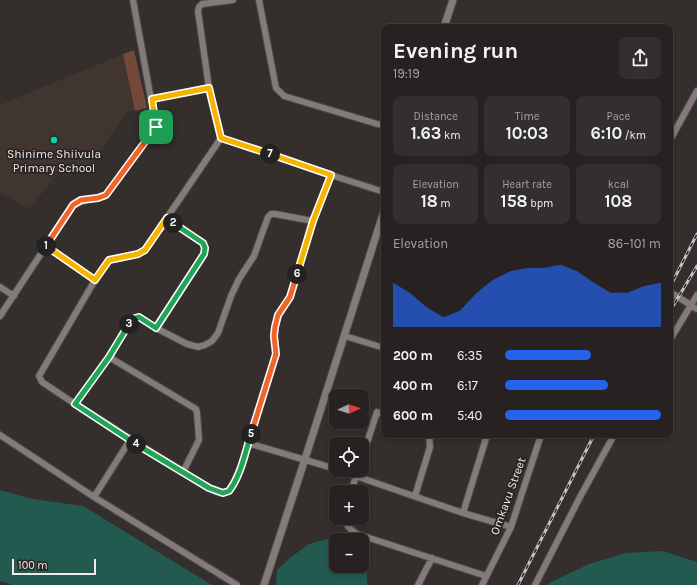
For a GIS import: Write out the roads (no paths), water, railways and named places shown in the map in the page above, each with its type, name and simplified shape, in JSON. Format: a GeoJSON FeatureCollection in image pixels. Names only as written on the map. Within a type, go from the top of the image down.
{"type":"FeatureCollection","features":[{"type":"Feature","properties":{"kind":"street"},"geometry":{"type":"LineString","coordinates":[[0,316],[73,205],[81,200],[98,198],[106,195],[156,127],[133,0]]}},
{"type":"Feature","properties":{"kind":"street"},"geometry":{"type":"LineString","coordinates":[[233,0],[202,4],[198,11],[209,88],[221,138],[145,250],[138,254],[109,260],[95,280],[39,376],[42,382],[130,440],[182,472],[217,492],[223,493],[229,491],[234,485],[242,465],[276,354],[274,336],[278,315],[290,297],[313,221],[331,175]]}},
{"type":"Feature","properties":{"kind":"street"},"geometry":{"type":"LineString","coordinates":[[259,0],[276,88],[284,96],[381,125]]}},
{"type":"Feature","properties":{"kind":"street"},"geometry":{"type":"LineString","coordinates":[[445,24],[453,0]]}},
{"type":"Feature","properties":{"kind":"street"},"geometry":{"type":"LineString","coordinates":[[152,99],[209,88]]}},
{"type":"Feature","properties":{"kind":"street"},"geometry":{"type":"LineString","coordinates":[[673,135],[697,91]]}},
{"type":"Feature","properties":{"kind":"street"},"geometry":{"type":"LineString","coordinates":[[221,138],[381,191]]}},
{"type":"Feature","properties":{"kind":"street"},"geometry":{"type":"LineString","coordinates":[[75,404],[109,357],[132,319],[139,317],[156,328],[187,344],[198,347],[212,341],[218,333],[231,296],[239,279],[254,256],[268,217],[271,214],[275,214],[313,221]]}},
{"type":"Feature","properties":{"kind":"street"},"geometry":{"type":"LineString","coordinates":[[156,328],[204,254],[205,248],[203,243],[167,218]]}},
{"type":"Feature","properties":{"kind":"street"},"geometry":{"type":"LineString","coordinates":[[264,585],[381,221]]}},
{"type":"Feature","properties":{"kind":"street"},"geometry":{"type":"LineString","coordinates":[[45,246],[95,280]]}},
{"type":"Feature","properties":{"kind":"street"},"geometry":{"type":"LineString","coordinates":[[0,287],[14,296]]}},
{"type":"Feature","properties":{"kind":"street"},"geometry":{"type":"LineString","coordinates":[[673,294],[694,307]]}},
{"type":"Feature","properties":{"kind":"street"},"geometry":{"type":"LineString","coordinates":[[673,336],[694,307],[697,295]]}},
{"type":"Feature","properties":{"kind":"street"},"geometry":{"type":"LineString","coordinates":[[345,336],[381,347]]}},
{"type":"Feature","properties":{"kind":"street"},"geometry":{"type":"LineString","coordinates":[[109,357],[196,409],[199,440],[182,472]]}},
{"type":"Feature","properties":{"kind":"street"},"geometry":{"type":"LineString","coordinates":[[369,437],[377,412],[381,414]]}},
{"type":"Feature","properties":{"kind":"street"},"geometry":{"type":"LineString","coordinates":[[0,435],[94,497],[236,585]]}},
{"type":"Feature","properties":{"kind":"street"},"geometry":{"type":"LineString","coordinates":[[415,496],[430,447],[429,438]]}},
{"type":"Feature","properties":{"kind":"street"},"geometry":{"type":"LineString","coordinates":[[463,513],[486,438]]}},
{"type":"Feature","properties":{"kind":"street","name":"Omkavu Street"},"geometry":{"type":"LineString","coordinates":[[482,585],[511,527],[541,438]]}},
{"type":"Feature","properties":{"kind":"street"},"geometry":{"type":"LineString","coordinates":[[535,585],[580,496],[612,438]]}},
{"type":"Feature","properties":{"kind":"street"},"geometry":{"type":"LineString","coordinates":[[94,497],[130,440]]}},
{"type":"Feature","properties":{"kind":"street"},"geometry":{"type":"LineString","coordinates":[[248,443],[329,468]]}},
{"type":"Feature","properties":{"kind":"street"},"geometry":{"type":"LineString","coordinates":[[367,477],[463,513],[511,527]]}},
{"type":"Feature","properties":{"kind":"street"},"geometry":{"type":"LineString","coordinates":[[347,525],[348,528],[357,534],[486,576]]}},
{"type":"Feature","properties":{"kind":"street"},"geometry":{"type":"LineString","coordinates":[[418,585],[432,558]]}},
{"type":"Feature","properties":{"kind":"railway"},"geometry":{"type":"LineString","coordinates":[[673,281],[697,234]]}},
{"type":"Feature","properties":{"kind":"railway"},"geometry":{"type":"LineString","coordinates":[[673,306],[697,266]]}},
{"type":"Feature","properties":{"kind":"railway"},"geometry":{"type":"LineString","coordinates":[[518,585],[592,438]]}},
{"type":"Feature","properties":{"kind":"place","name":"Shinime Shiivula Primary School"},"geometry":{"type":"Point","coordinates":[54,140]}}]}
